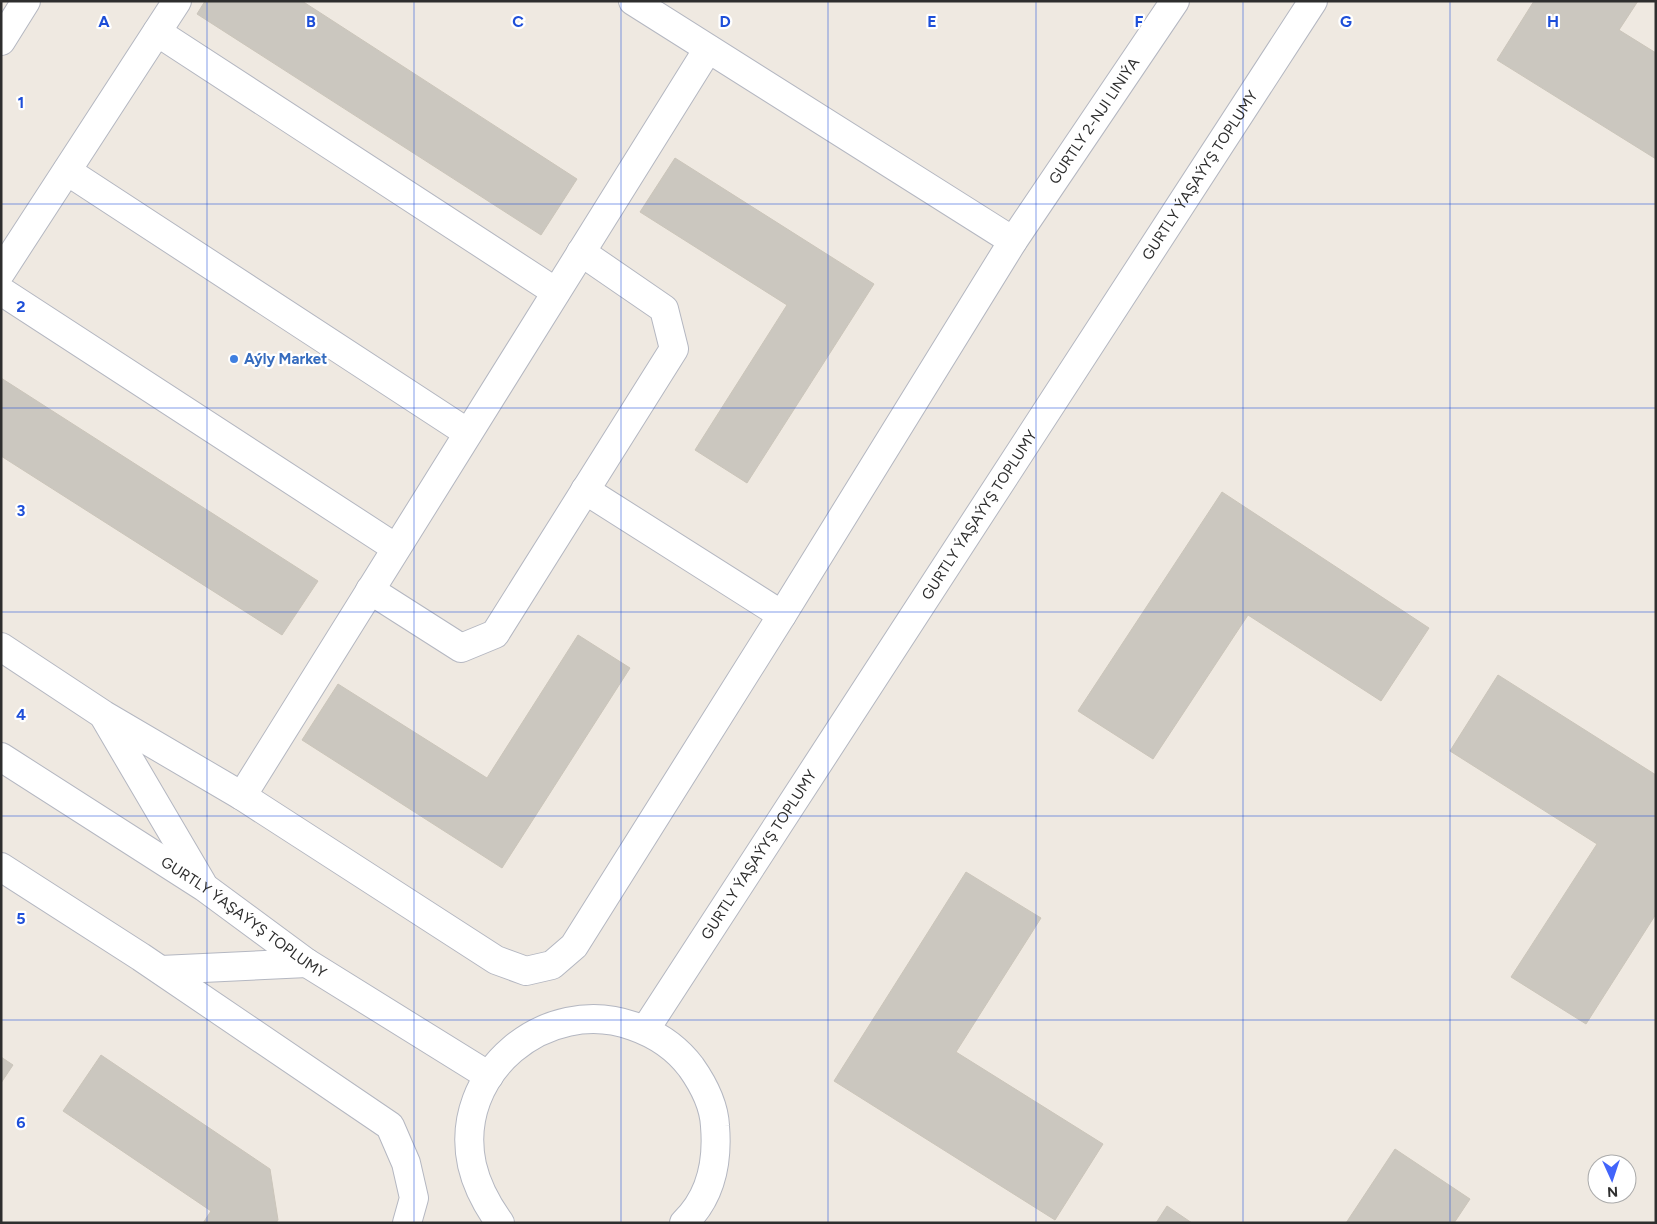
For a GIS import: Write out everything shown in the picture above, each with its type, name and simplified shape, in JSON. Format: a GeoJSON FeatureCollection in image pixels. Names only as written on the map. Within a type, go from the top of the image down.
{"type":"FeatureCollection","features":[{"type":"Feature","properties":{"kind":"street"},"geometry":{"type":"LineString","coordinates":[[1,41],[26,1]]}},
{"type":"Feature","properties":{"kind":"street"},"geometry":{"type":"LineString","coordinates":[[1,272],[177,1]]}},
{"type":"Feature","properties":{"kind":"street"},"geometry":{"type":"LineString","coordinates":[[633,1],[1013,240]]}},
{"type":"Feature","properties":{"kind":"street","name":"GURTLY 2-NJI LINIÝA"},"geometry":{"type":"LineString","coordinates":[[1,647],[104,715],[242,796],[496,960],[526,971],[552,965],[574,946],[782,615],[1013,240],[1175,1]]}},
{"type":"Feature","properties":{"kind":"street","name":"GURTLY ÝAŞAÝYŞ TOPLUMY"},"geometry":{"type":"LineString","coordinates":[[645,1030],[1313,1]]}},
{"type":"Feature","properties":{"kind":"street"},"geometry":{"type":"LineString","coordinates":[[157,32],[556,292]]}},
{"type":"Feature","properties":{"kind":"street"},"geometry":{"type":"LineString","coordinates":[[242,796],[708,49]]}},
{"type":"Feature","properties":{"kind":"street"},"geometry":{"type":"LineString","coordinates":[[67,170],[468,433]]}},
{"type":"Feature","properties":{"kind":"street"},"geometry":{"type":"LineString","coordinates":[[370,590],[461,648],[495,634],[674,349],[664,309],[581,252]]}},
{"type":"Feature","properties":{"kind":"street"},"geometry":{"type":"LineString","coordinates":[[1,290],[396,548]]}},
{"type":"Feature","properties":{"kind":"street"},"geometry":{"type":"LineString","coordinates":[[585,490],[782,615]]}},
{"type":"Feature","properties":{"kind":"street"},"geometry":{"type":"LineString","coordinates":[[104,715],[204,887]]}},
{"type":"Feature","properties":{"kind":"street","name":"GURTLY ÝAŞAÝYŞ TOPLUMY"},"geometry":{"type":"LineString","coordinates":[[1,757],[204,887],[307,963],[489,1076]]}},
{"type":"Feature","properties":{"kind":"street"},"geometry":{"type":"LineString","coordinates":[[1,867],[160,970],[390,1126],[406,1163],[414,1198],[407,1223]]}},
{"type":"Feature","properties":{"kind":"street"},"geometry":{"type":"LineString","coordinates":[[160,970],[307,963]]}},
{"type":"Feature","properties":{"kind":"street"},"geometry":{"type":"LineString","coordinates":[[500,1223],[487,1206],[477,1186],[471,1164],[472,1118],[478,1096],[502,1058],[519,1044],[538,1032],[558,1024],[580,1019],[602,1019],[625,1023],[645,1030],[666,1042],[684,1058],[698,1078],[709,1099],[715,1122],[717,1146],[714,1169],[696,1219]]}},
{"type":"Feature","properties":{"kind":"building"},"geometry":{"type":"Polygon","coordinates":[[[205,1],[302,1],[577,179],[541,235],[197,14],[205,1]]]}},
{"type":"Feature","properties":{"kind":"building"},"geometry":{"type":"Polygon","coordinates":[[[1534,1],[1638,1],[1619,30],[1656,53],[1656,159],[1497,60],[1534,1]]]}},
{"type":"Feature","properties":{"kind":"building"},"geometry":{"type":"Polygon","coordinates":[[[675,158],[874,284],[747,483],[695,450],[787,305],[640,212],[675,158]]]}},
{"type":"Feature","properties":{"kind":"building"},"geometry":{"type":"Polygon","coordinates":[[[1,378],[318,581],[282,635],[1,456],[1,378]]]}},
{"type":"Feature","properties":{"kind":"building"},"geometry":{"type":"Polygon","coordinates":[[[1222,492],[1429,628],[1381,701],[1248,615],[1153,759],[1078,711],[1222,492]]]}},
{"type":"Feature","properties":{"kind":"building"},"geometry":{"type":"Polygon","coordinates":[[[578,635],[630,668],[502,868],[302,740],[338,684],[487,778],[578,635]]]}},
{"type":"Feature","properties":{"kind":"building"},"geometry":{"type":"Polygon","coordinates":[[[1498,675],[1656,775],[1656,914],[1586,1024],[1511,977],[1597,844],[1450,751],[1498,675]]]}},
{"type":"Feature","properties":{"kind":"building"},"geometry":{"type":"Polygon","coordinates":[[[966,872],[1041,918],[956,1052],[1103,1144],[1055,1220],[834,1081],[966,872]]]}},
{"type":"Feature","properties":{"kind":"building"},"geometry":{"type":"Polygon","coordinates":[[[101,1055],[270,1169],[278,1220],[276,1223],[203,1223],[211,1211],[63,1111],[101,1055]]]}},
{"type":"Feature","properties":{"kind":"building"},"geometry":{"type":"Polygon","coordinates":[[[1,1057],[13,1065],[1,1083],[1,1057]]]}},
{"type":"Feature","properties":{"kind":"building"},"geometry":{"type":"Polygon","coordinates":[[[1395,1149],[1470,1199],[1454,1223],[1346,1223],[1395,1149]]]}},
{"type":"Feature","properties":{"kind":"building"},"geometry":{"type":"Polygon","coordinates":[[[1167,1206],[1192,1223],[1156,1223],[1167,1206]]]}},
{"type":"Feature","properties":{"kind":"place","name":"Aýly Market"},"geometry":{"type":"Point","coordinates":[234,359]}}]}
